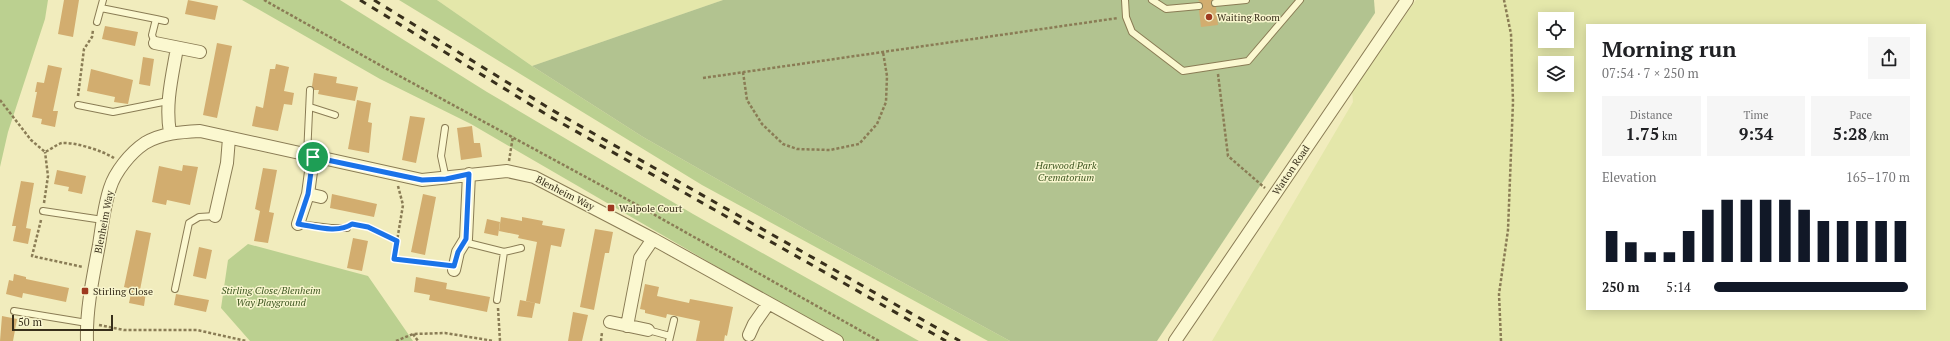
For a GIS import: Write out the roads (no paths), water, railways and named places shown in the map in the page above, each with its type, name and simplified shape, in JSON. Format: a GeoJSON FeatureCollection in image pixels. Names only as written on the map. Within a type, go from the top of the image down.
{"type":"FeatureCollection","features":[{"type":"Feature","properties":{"kind":"street","name":"Watton Road"},"geometry":{"type":"LineString","coordinates":[[1175,341],[1407,0]]}},
{"type":"Feature","properties":{"kind":"street"},"geometry":{"type":"LineString","coordinates":[[155,43],[200,52]]}},
{"type":"Feature","properties":{"kind":"street"},"geometry":{"type":"LineString","coordinates":[[170,133],[168,101],[176,48]]}},
{"type":"Feature","properties":{"kind":"street","name":"Blenheim Way"},"geometry":{"type":"LineString","coordinates":[[87,341],[86,323],[103,220],[110,187],[122,164],[144,144],[170,133],[200,131],[422,180],[446,179],[469,174],[507,171],[534,177],[653,239],[837,341]]}},
{"type":"Feature","properties":{"kind":"street"},"geometry":{"type":"LineString","coordinates":[[214,216],[227,164],[229,138]]}},
{"type":"Feature","properties":{"kind":"street"},"geometry":{"type":"LineString","coordinates":[[298,224],[308,194],[310,156]]}},
{"type":"Feature","properties":{"kind":"street"},"geometry":{"type":"LineString","coordinates":[[454,268],[466,239],[469,174]]}},
{"type":"Feature","properties":{"kind":"street"},"geometry":{"type":"LineString","coordinates":[[308,194],[321,197]]}},
{"type":"Feature","properties":{"kind":"street"},"geometry":{"type":"LineString","coordinates":[[627,326],[640,258],[653,239]]}},
{"type":"Feature","properties":{"kind":"street"},"geometry":{"type":"LineString","coordinates":[[750,336],[754,324],[768,304]]}},
{"type":"Feature","properties":{"kind":"street"},"geometry":{"type":"LineString","coordinates":[[610,322],[648,330]]}},
{"type":"Feature","properties":{"kind":"lane"},"geometry":{"type":"LineString","coordinates":[[97,22],[103,0]]}},
{"type":"Feature","properties":{"kind":"lane"},"geometry":{"type":"LineString","coordinates":[[1125,0],[1126,17],[1132,32],[1183,71],[1248,61],[1300,0]]}},
{"type":"Feature","properties":{"kind":"lane"},"geometry":{"type":"LineString","coordinates":[[1152,0],[1166,9],[1199,6]]}},
{"type":"Feature","properties":{"kind":"lane"},"geometry":{"type":"LineString","coordinates":[[1215,3],[1246,0]]}},
{"type":"Feature","properties":{"kind":"lane"},"geometry":{"type":"LineString","coordinates":[[102,8],[165,21]]}},
{"type":"Feature","properties":{"kind":"lane"},"geometry":{"type":"LineString","coordinates":[[155,43],[152,35],[156,19]]}},
{"type":"Feature","properties":{"kind":"lane"},"geometry":{"type":"LineString","coordinates":[[310,90],[310,156]]}},
{"type":"Feature","properties":{"kind":"lane"},"geometry":{"type":"LineString","coordinates":[[78,105],[113,112],[168,101]]}},
{"type":"Feature","properties":{"kind":"lane"},"geometry":{"type":"LineString","coordinates":[[310,107],[335,114]]}},
{"type":"Feature","properties":{"kind":"lane"},"geometry":{"type":"LineString","coordinates":[[445,128],[441,156],[446,179]]}},
{"type":"Feature","properties":{"kind":"lane"},"geometry":{"type":"LineString","coordinates":[[43,211],[103,220]]}},
{"type":"Feature","properties":{"kind":"lane"},"geometry":{"type":"LineString","coordinates":[[175,289],[189,223],[199,217],[214,216]]}},
{"type":"Feature","properties":{"kind":"lane"},"geometry":{"type":"LineString","coordinates":[[298,224],[331,228],[347,228]]}},
{"type":"Feature","properties":{"kind":"lane"},"geometry":{"type":"LineString","coordinates":[[464,242],[504,252],[521,248]]}},
{"type":"Feature","properties":{"kind":"lane"},"geometry":{"type":"LineString","coordinates":[[497,300],[504,252]]}},
{"type":"Feature","properties":{"kind":"lane"},"geometry":{"type":"LineString","coordinates":[[14,311],[86,323]]}},
{"type":"Feature","properties":{"kind":"lane"},"geometry":{"type":"LineString","coordinates":[[648,330],[669,338],[674,320]]}},
{"type":"Feature","properties":{"kind":"railway"},"geometry":{"type":"LineString","coordinates":[[360,0],[549,116],[946,341]]}},
{"type":"Feature","properties":{"kind":"railway"},"geometry":{"type":"LineString","coordinates":[[374,0],[552,110],[960,341]]}},
{"type":"Feature","properties":{"kind":"place","name":"Waiting Room"},"geometry":{"type":"Point","coordinates":[1209,17]}},
{"type":"Feature","properties":{"kind":"place","name":"Walpole Court"},"geometry":{"type":"Point","coordinates":[611,208]}},
{"type":"Feature","properties":{"kind":"place","name":"Stirling Close"},"geometry":{"type":"Point","coordinates":[85,291]}},
{"type":"Feature","properties":{"kind":"park label","name":"Harwood Park Crematorium"},"geometry":{"type":"Point","coordinates":[1066,170]}},
{"type":"Feature","properties":{"kind":"park label","name":"Stirling Close/Blenheim Way Playground"},"geometry":{"type":"Point","coordinates":[271,296]}}]}
